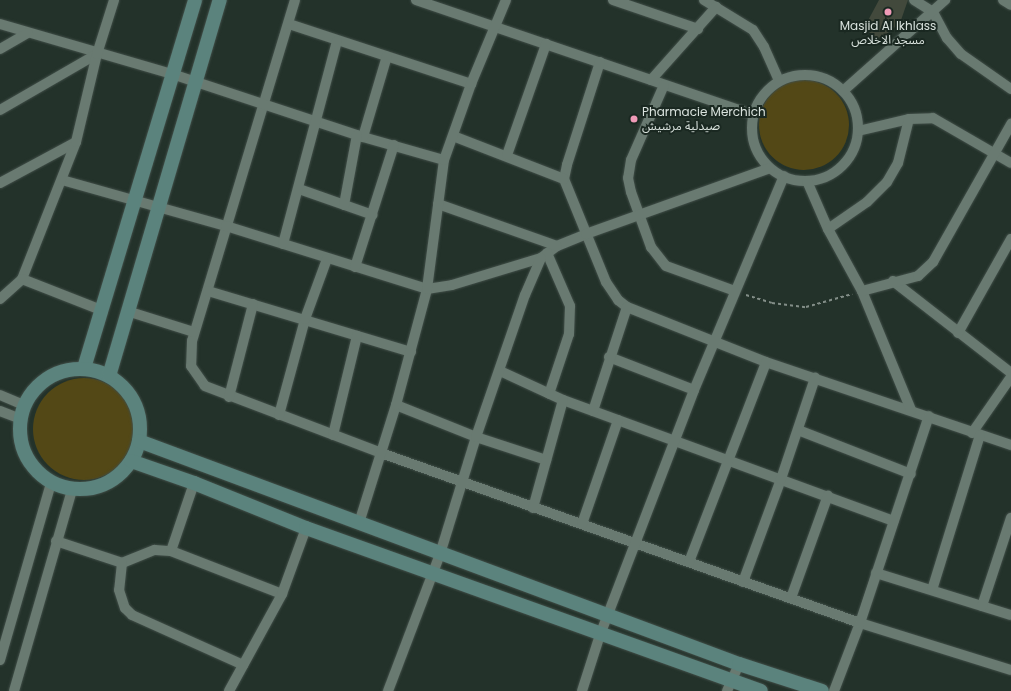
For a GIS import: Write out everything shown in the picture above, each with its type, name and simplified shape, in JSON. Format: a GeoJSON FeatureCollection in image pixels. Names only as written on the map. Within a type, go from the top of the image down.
{"type":"FeatureCollection","features":[{"type":"Feature","properties":{"kind":"street"},"geometry":{"type":"LineString","coordinates":[[0,298],[22,279],[62,180],[76,142],[97,54],[114,0]]}},
{"type":"Feature","properties":{"kind":"street"},"geometry":{"type":"LineString","coordinates":[[84,368],[195,0]]}},
{"type":"Feature","properties":{"kind":"street"},"geometry":{"type":"LineString","coordinates":[[109,376],[220,0]]}},
{"type":"Feature","properties":{"kind":"street"},"geometry":{"type":"LineString","coordinates":[[295,0],[289,24],[262,103],[208,290],[194,332],[190,359],[195,375],[205,386],[230,397],[381,453],[533,508],[636,542],[742,582],[860,623],[1011,670]]}},
{"type":"Feature","properties":{"kind":"street"},"geometry":{"type":"LineString","coordinates":[[416,0],[753,115]]}},
{"type":"Feature","properties":{"kind":"street"},"geometry":{"type":"LineString","coordinates":[[359,523],[396,405],[427,289],[444,160],[471,84],[506,0]]}},
{"type":"Feature","properties":{"kind":"street"},"geometry":{"type":"LineString","coordinates":[[613,0],[698,28]]}},
{"type":"Feature","properties":{"kind":"street"},"geometry":{"type":"LineString","coordinates":[[704,0],[753,30],[764,46],[779,82]]}},
{"type":"Feature","properties":{"kind":"street"},"geometry":{"type":"LineString","coordinates":[[914,0],[933,12],[947,38],[961,54],[1011,88]]}},
{"type":"Feature","properties":{"kind":"street"},"geometry":{"type":"LineString","coordinates":[[843,91],[945,0]]}},
{"type":"Feature","properties":{"kind":"street"},"geometry":{"type":"LineString","coordinates":[[1003,0],[1011,5]]}},
{"type":"Feature","properties":{"kind":"street"},"geometry":{"type":"LineString","coordinates":[[651,80],[716,7]]}},
{"type":"Feature","properties":{"kind":"street"},"geometry":{"type":"LineString","coordinates":[[0,24],[97,54],[172,74],[195,83],[262,103],[360,136],[444,160]]}},
{"type":"Feature","properties":{"kind":"street"},"geometry":{"type":"LineString","coordinates":[[289,24],[471,84]]}},
{"type":"Feature","properties":{"kind":"street"},"geometry":{"type":"LineString","coordinates":[[0,49],[28,33]]}},
{"type":"Feature","properties":{"kind":"street"},"geometry":{"type":"LineString","coordinates":[[284,244],[337,41]]}},
{"type":"Feature","properties":{"kind":"street"},"geometry":{"type":"LineString","coordinates":[[507,155],[546,44]]}},
{"type":"Feature","properties":{"kind":"street"},"geometry":{"type":"LineString","coordinates":[[0,110],[97,54]]}},
{"type":"Feature","properties":{"kind":"street"},"geometry":{"type":"LineString","coordinates":[[344,205],[360,136],[387,56]]}},
{"type":"Feature","properties":{"kind":"street"},"geometry":{"type":"LineString","coordinates":[[600,62],[567,165],[564,179],[586,234],[612,292],[627,307],[714,340],[766,362],[1011,445]]}},
{"type":"Feature","properties":{"kind":"street"},"geometry":{"type":"LineString","coordinates":[[801,75],[824,78],[843,91],[854,110],[858,131],[855,146],[847,160],[836,171],[822,178],[807,181],[784,176],[770,168],[756,150],[752,135],[753,115],[766,91],[779,82],[801,75]]}},
{"type":"Feature","properties":{"kind":"street"},"geometry":{"type":"LineString","coordinates":[[664,85],[631,160],[628,178],[639,215],[651,247],[666,266],[735,291]]}},
{"type":"Feature","properties":{"kind":"street"},"geometry":{"type":"LineString","coordinates":[[858,131],[909,119],[933,118],[1011,163]]}},
{"type":"Feature","properties":{"kind":"street"},"geometry":{"type":"LineString","coordinates":[[828,229],[867,202],[887,182],[898,163],[909,119]]}},
{"type":"Feature","properties":{"kind":"street"},"geometry":{"type":"LineString","coordinates":[[862,291],[893,281],[918,276],[933,262],[1011,124]]}},
{"type":"Feature","properties":{"kind":"street"},"geometry":{"type":"LineString","coordinates":[[453,136],[507,155],[564,179]]}},
{"type":"Feature","properties":{"kind":"street"},"geometry":{"type":"LineString","coordinates":[[0,183],[76,142]]}},
{"type":"Feature","properties":{"kind":"street"},"geometry":{"type":"LineString","coordinates":[[355,267],[374,215],[394,145]]}},
{"type":"Feature","properties":{"kind":"street"},"geometry":{"type":"LineString","coordinates":[[62,180],[226,226],[427,289],[452,285],[544,256],[556,246],[586,234],[770,168]]}},
{"type":"Feature","properties":{"kind":"street"},"geometry":{"type":"LineString","coordinates":[[582,691],[600,635],[694,390],[784,176]]}},
{"type":"Feature","properties":{"kind":"street"},"geometry":{"type":"LineString","coordinates":[[807,181],[828,229],[862,291],[911,410]]}},
{"type":"Feature","properties":{"kind":"street"},"geometry":{"type":"LineString","coordinates":[[299,189],[374,215]]}},
{"type":"Feature","properties":{"kind":"street"},"geometry":{"type":"LineString","coordinates":[[438,204],[556,246]]}},
{"type":"Feature","properties":{"kind":"street"},"geometry":{"type":"LineString","coordinates":[[958,333],[1011,239]]}},
{"type":"Feature","properties":{"kind":"street"},"geometry":{"type":"LineString","coordinates":[[388,691],[440,554],[476,437],[525,295],[544,256]]}},
{"type":"Feature","properties":{"kind":"street"},"geometry":{"type":"LineString","coordinates":[[544,256],[570,306],[569,334],[549,394]]}},
{"type":"Feature","properties":{"kind":"street"},"geometry":{"type":"LineString","coordinates":[[279,415],[305,319],[327,258]]}},
{"type":"Feature","properties":{"kind":"street"},"geometry":{"type":"LineString","coordinates":[[22,279],[101,310]]}},
{"type":"Feature","properties":{"kind":"street"},"geometry":{"type":"LineString","coordinates":[[893,281],[1011,374]]}},
{"type":"Feature","properties":{"kind":"street"},"geometry":{"type":"LineString","coordinates":[[208,290],[411,352]]}},
{"type":"Feature","properties":{"kind":"street"},"geometry":{"type":"LineString","coordinates":[[230,397],[252,304]]}},
{"type":"Feature","properties":{"kind":"street"},"geometry":{"type":"LineString","coordinates":[[593,411],[609,357],[627,307]]}},
{"type":"Feature","properties":{"kind":"street"},"geometry":{"type":"LineString","coordinates":[[127,311],[194,332]]}},
{"type":"Feature","properties":{"kind":"street"},"geometry":{"type":"LineString","coordinates":[[333,435],[357,336]]}},
{"type":"Feature","properties":{"kind":"street"},"geometry":{"type":"LineString","coordinates":[[609,357],[694,390]]}},
{"type":"Feature","properties":{"kind":"street"},"geometry":{"type":"LineString","coordinates":[[689,562],[727,459],[766,362]]}},
{"type":"Feature","properties":{"kind":"street"},"geometry":{"type":"LineString","coordinates":[[84,368],[109,376],[121,385],[134,404],[140,426],[139,441],[131,461],[116,477],[97,487],[72,490],[51,483],[32,466],[22,446],[21,419],[24,405],[38,386],[51,376],[66,370],[84,368]]}},
{"type":"Feature","properties":{"kind":"street"},"geometry":{"type":"LineString","coordinates":[[500,371],[563,400],[828,495],[894,522]]}},
{"type":"Feature","properties":{"kind":"street"},"geometry":{"type":"LineString","coordinates":[[932,590],[976,434],[1011,377]]}},
{"type":"Feature","properties":{"kind":"street"},"geometry":{"type":"LineString","coordinates":[[742,582],[781,479],[815,378]]}},
{"type":"Feature","properties":{"kind":"street"},"geometry":{"type":"LineString","coordinates":[[0,395],[24,405]]}},
{"type":"Feature","properties":{"kind":"street"},"geometry":{"type":"LineString","coordinates":[[533,508],[563,400]]}},
{"type":"Feature","properties":{"kind":"street"},"geometry":{"type":"LineString","coordinates":[[396,405],[476,437],[546,460]]}},
{"type":"Feature","properties":{"kind":"street"},"geometry":{"type":"LineString","coordinates":[[0,411],[21,419]]}},
{"type":"Feature","properties":{"kind":"street"},"geometry":{"type":"LineString","coordinates":[[834,691],[860,623],[929,416]]}},
{"type":"Feature","properties":{"kind":"street"},"geometry":{"type":"LineString","coordinates":[[582,524],[618,420]]}},
{"type":"Feature","properties":{"kind":"street"},"geometry":{"type":"LineString","coordinates":[[798,430],[910,474]]}},
{"type":"Feature","properties":{"kind":"street"},"geometry":{"type":"LineString","coordinates":[[139,441],[739,664],[822,691]]}},
{"type":"Feature","properties":{"kind":"street"},"geometry":{"type":"LineString","coordinates":[[131,461],[194,483],[306,528],[600,635],[729,686],[761,691]]}},
{"type":"Feature","properties":{"kind":"street"},"geometry":{"type":"LineString","coordinates":[[0,660],[51,483]]}},
{"type":"Feature","properties":{"kind":"street"},"geometry":{"type":"LineString","coordinates":[[171,552],[194,483]]}},
{"type":"Feature","properties":{"kind":"street"},"geometry":{"type":"LineString","coordinates":[[14,691],[56,541],[72,490]]}},
{"type":"Feature","properties":{"kind":"street"},"geometry":{"type":"LineString","coordinates":[[791,598],[828,495]]}},
{"type":"Feature","properties":{"kind":"street"},"geometry":{"type":"LineString","coordinates":[[982,606],[1011,518]]}},
{"type":"Feature","properties":{"kind":"street"},"geometry":{"type":"LineString","coordinates":[[228,691],[282,594],[306,528]]}},
{"type":"Feature","properties":{"kind":"street"},"geometry":{"type":"LineString","coordinates":[[56,541],[122,562],[155,550],[171,552],[282,594]]}},
{"type":"Feature","properties":{"kind":"street"},"geometry":{"type":"LineString","coordinates":[[122,562],[119,590],[125,608],[132,615],[243,665]]}},
{"type":"Feature","properties":{"kind":"street"},"geometry":{"type":"LineString","coordinates":[[876,573],[1011,615]]}},
{"type":"Feature","properties":{"kind":"street"},"geometry":{"type":"LineString","coordinates":[[729,686],[739,664]]}},
{"type":"Feature","properties":{"kind":"path"},"geometry":{"type":"LineString","coordinates":[[735,291],[772,303],[806,307],[862,291]]}},
{"type":"Feature","properties":{"kind":"shaded area"},"geometry":{"type":"Polygon","coordinates":[[[804,80],[821,84],[836,93],[845,108],[849,125],[845,142],[836,157],[821,166],[804,170],[787,166],[772,157],[763,142],[759,125],[763,108],[772,93],[787,84],[804,80]]]}},
{"type":"Feature","properties":{"kind":"shaded area"},"geometry":{"type":"Polygon","coordinates":[[[84,378],[103,382],[120,393],[131,410],[135,429],[131,448],[120,465],[103,476],[84,480],[65,476],[48,465],[37,448],[33,429],[37,410],[48,393],[65,382],[84,378]]]}},
{"type":"Feature","properties":{"kind":"building","name":"Masjid Al Ikhlass مسجد الاخلاص"},"geometry":{"type":"Polygon","coordinates":[[[879,0],[908,0],[900,23],[879,40],[864,28],[879,0]]]}},
{"type":"Feature","properties":{"kind":"place","name":"Masjid Al Ikhlass مسجد الاخلاص"},"geometry":{"type":"Point","coordinates":[888,12]}},
{"type":"Feature","properties":{"kind":"place","name":"Pharmacie Merchich صيدلية مرشيش"},"geometry":{"type":"Point","coordinates":[634,119]}}]}
